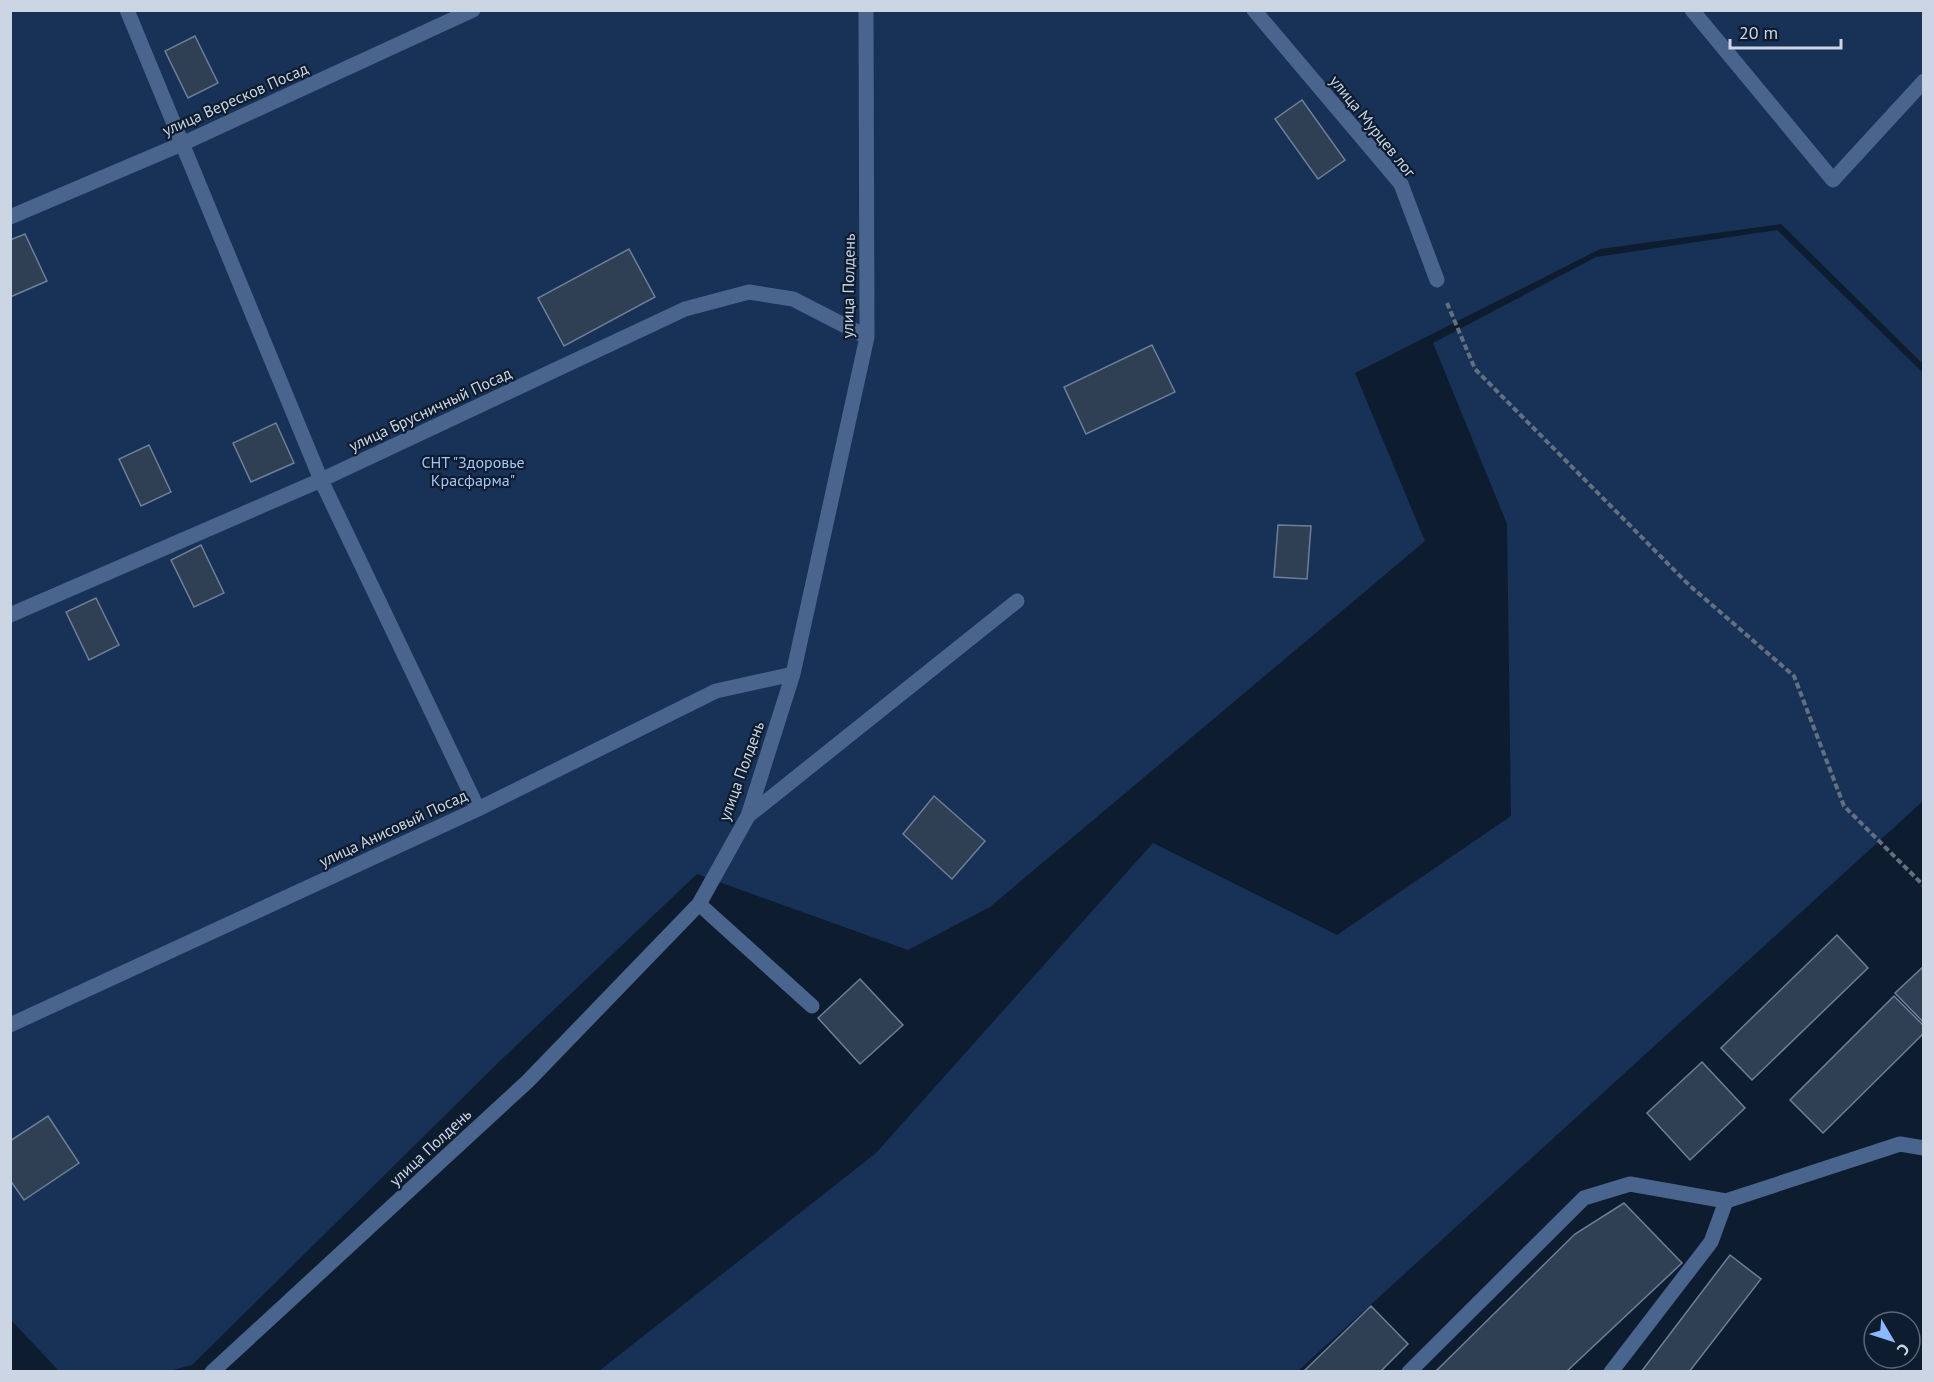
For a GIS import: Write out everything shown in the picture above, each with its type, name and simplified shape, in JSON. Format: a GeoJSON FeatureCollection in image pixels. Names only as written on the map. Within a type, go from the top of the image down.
{"type":"FeatureCollection","features":[{"type":"Feature","properties":{"kind":"street"},"geometry":{"type":"LineString","coordinates":[[127,10],[184,143],[321,480],[478,809]]}},
{"type":"Feature","properties":{"kind":"street","name":"улица Вересков Посад"},"geometry":{"type":"LineString","coordinates":[[10,218],[184,143],[473,10]]}},
{"type":"Feature","properties":{"kind":"street","name":"улица Полдень"},"geometry":{"type":"LineString","coordinates":[[212,1371],[528,1081],[699,904],[748,816],[793,674],[867,337],[866,10]]}},
{"type":"Feature","properties":{"kind":"street","name":"улица Мурцев лог"},"geometry":{"type":"LineString","coordinates":[[1254,10],[1401,184],[1437,280]]}},
{"type":"Feature","properties":{"kind":"street"},"geometry":{"type":"LineString","coordinates":[[1692,10],[1833,180],[1923,81]]}},
{"type":"Feature","properties":{"kind":"street","name":"улица Брусничный Посад"},"geometry":{"type":"LineString","coordinates":[[10,615],[321,480],[685,309],[749,292],[793,299],[867,337]]}},
{"type":"Feature","properties":{"kind":"street"},"geometry":{"type":"LineString","coordinates":[[748,816],[1017,601]]}},
{"type":"Feature","properties":{"kind":"street","name":"улица Анисовый Посад"},"geometry":{"type":"LineString","coordinates":[[10,1025],[478,809],[716,691],[793,674]]}},
{"type":"Feature","properties":{"kind":"street"},"geometry":{"type":"LineString","coordinates":[[699,904],[812,1006]]}},
{"type":"Feature","properties":{"kind":"street"},"geometry":{"type":"LineString","coordinates":[[1409,1371],[1584,1198],[1630,1184],[1726,1201],[1900,1144],[1923,1148]]}},
{"type":"Feature","properties":{"kind":"street"},"geometry":{"type":"LineString","coordinates":[[1611,1371],[1711,1242],[1726,1201]]}},
{"type":"Feature","properties":{"kind":"path"},"geometry":{"type":"LineString","coordinates":[[1437,280],[1475,369],[1689,585],[1794,676],[1844,806],[1923,886]]}},
{"type":"Feature","properties":{"kind":"green space","name":"СНТ \"Здоровье Красфарма\""},"geometry":{"type":"Polygon","coordinates":[[[11,11],[1923,11],[1923,364],[1781,224],[1600,249],[1355,373],[1425,541],[990,907],[908,950],[697,874],[501,1060],[192,1365],[169,1371],[59,1371],[11,1320],[11,11]]]}},
{"type":"Feature","properties":{"kind":"green space"},"geometry":{"type":"Polygon","coordinates":[[[1777,230],[1923,373],[1923,801],[1298,1371],[599,1371],[876,1153],[1153,843],[1337,935],[1511,816],[1507,524],[1433,343],[1596,257],[1777,230]]]}},
{"type":"Feature","properties":{"kind":"building"},"geometry":{"type":"Polygon","coordinates":[[[195,36],[218,83],[188,98],[165,51],[195,36]]]}},
{"type":"Feature","properties":{"kind":"building"},"geometry":{"type":"Polygon","coordinates":[[[1302,100],[1345,160],[1318,179],[1275,119],[1302,100]]]}},
{"type":"Feature","properties":{"kind":"building"},"geometry":{"type":"Polygon","coordinates":[[[25,234],[47,281],[10,297],[10,240],[25,234]]]}},
{"type":"Feature","properties":{"kind":"building"},"geometry":{"type":"Polygon","coordinates":[[[629,249],[655,297],[564,346],[538,298],[629,249]]]}},
{"type":"Feature","properties":{"kind":"building"},"geometry":{"type":"Polygon","coordinates":[[[1152,345],[1175,392],[1086,434],[1064,387],[1152,345]]]}},
{"type":"Feature","properties":{"kind":"building"},"geometry":{"type":"Polygon","coordinates":[[[276,423],[294,463],[251,482],[233,443],[276,423]]]}},
{"type":"Feature","properties":{"kind":"building"},"geometry":{"type":"Polygon","coordinates":[[[149,445],[171,492],[141,506],[119,459],[149,445]]]}},
{"type":"Feature","properties":{"kind":"building"},"geometry":{"type":"Polygon","coordinates":[[[1278,525],[1311,526],[1307,579],[1274,577],[1278,525]]]}},
{"type":"Feature","properties":{"kind":"building"},"geometry":{"type":"Polygon","coordinates":[[[201,545],[224,593],[194,607],[171,560],[201,545]]]}},
{"type":"Feature","properties":{"kind":"building"},"geometry":{"type":"Polygon","coordinates":[[[96,598],[119,645],[89,660],[66,612],[96,598]]]}},
{"type":"Feature","properties":{"kind":"building"},"geometry":{"type":"Polygon","coordinates":[[[934,796],[985,841],[952,879],[903,834],[934,796]]]}},
{"type":"Feature","properties":{"kind":"building"},"geometry":{"type":"Polygon","coordinates":[[[1837,935],[1868,968],[1752,1080],[1721,1048],[1837,935]]]}},
{"type":"Feature","properties":{"kind":"building"},"geometry":{"type":"Polygon","coordinates":[[[1924,966],[1924,1023],[1895,993],[1924,966]]]}},
{"type":"Feature","properties":{"kind":"building"},"geometry":{"type":"Polygon","coordinates":[[[860,979],[903,1025],[860,1064],[818,1018],[860,979]]]}},
{"type":"Feature","properties":{"kind":"building"},"geometry":{"type":"Polygon","coordinates":[[[1894,996],[1924,1026],[1924,1033],[1823,1133],[1790,1100],[1894,996]]]}},
{"type":"Feature","properties":{"kind":"building"},"geometry":{"type":"Polygon","coordinates":[[[1702,1062],[1745,1108],[1690,1160],[1647,1113],[1702,1062]]]}},
{"type":"Feature","properties":{"kind":"building"},"geometry":{"type":"Polygon","coordinates":[[[48,1116],[79,1163],[24,1200],[10,1180],[10,1141],[48,1116]]]}},
{"type":"Feature","properties":{"kind":"building"},"geometry":{"type":"Polygon","coordinates":[[[1624,1203],[1682,1263],[1566,1372],[1435,1372],[1575,1234],[1624,1203]]]}},
{"type":"Feature","properties":{"kind":"building"},"geometry":{"type":"Polygon","coordinates":[[[1730,1255],[1761,1279],[1689,1372],[1641,1372],[1730,1255]]]}},
{"type":"Feature","properties":{"kind":"building"},"geometry":{"type":"Polygon","coordinates":[[[1371,1306],[1408,1344],[1380,1372],[1303,1372],[1371,1306]]]}}]}
